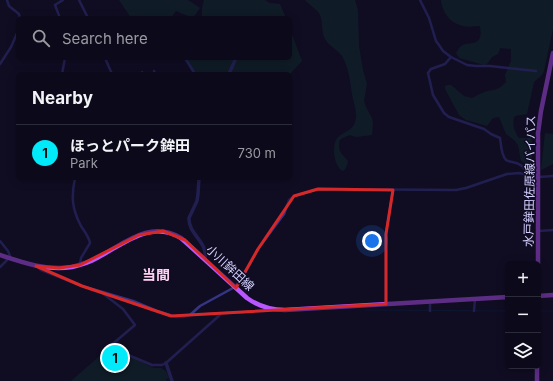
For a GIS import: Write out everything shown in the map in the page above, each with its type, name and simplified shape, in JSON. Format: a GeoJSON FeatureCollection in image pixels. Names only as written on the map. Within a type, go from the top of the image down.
{"type":"FeatureCollection","features":[{"type":"Feature","properties":{"kind":"main road","name":"水戸鉾田佐原線バイパス"},"geometry":{"type":"LineString","coordinates":[[538,261],[539,122],[553,53]]}},
{"type":"Feature","properties":{"kind":"main road","name":"小川鉾田線"},"geometry":{"type":"LineString","coordinates":[[0,255],[47,268],[80,265],[95,259],[139,235],[155,231],[170,233],[185,240],[241,293],[253,302],[271,309],[285,310],[505,297]]}},
{"type":"Feature","properties":{"kind":"main road"},"geometry":{"type":"LineString","coordinates":[[541,296],[553,295]]}},
{"type":"Feature","properties":{"kind":"main road"},"geometry":{"type":"LineString","coordinates":[[537,369],[537,381]]}},
{"type":"Feature","properties":{"kind":"street"},"geometry":{"type":"LineString","coordinates":[[7,0],[9,6],[20,16]]}},
{"type":"Feature","properties":{"kind":"street"},"geometry":{"type":"LineString","coordinates":[[59,16],[55,5],[63,0]]}},
{"type":"Feature","properties":{"kind":"street"},"geometry":{"type":"LineString","coordinates":[[79,0],[87,16]]}},
{"type":"Feature","properties":{"kind":"street"},"geometry":{"type":"LineString","coordinates":[[420,0],[429,18],[438,45],[451,57],[467,65],[536,71]]}},
{"type":"Feature","properties":{"kind":"street"},"geometry":{"type":"LineString","coordinates":[[0,64],[11,47],[16,36]]}},
{"type":"Feature","properties":{"kind":"street"},"geometry":{"type":"LineString","coordinates":[[451,57],[445,64],[431,69],[428,73],[433,96],[442,111],[447,116],[484,129],[500,138],[502,151],[507,161],[519,164],[525,170],[526,174]]}},
{"type":"Feature","properties":{"kind":"street"},"geometry":{"type":"LineString","coordinates":[[62,72],[65,60]]}},
{"type":"Feature","properties":{"kind":"street"},"geometry":{"type":"LineString","coordinates":[[106,60],[111,72]]}},
{"type":"Feature","properties":{"kind":"street"},"geometry":{"type":"LineString","coordinates":[[186,60],[194,72]]}},
{"type":"Feature","properties":{"kind":"street"},"geometry":{"type":"LineString","coordinates":[[229,72],[235,60]]}},
{"type":"Feature","properties":{"kind":"street"},"geometry":{"type":"LineString","coordinates":[[190,315],[200,306],[232,288],[241,280],[258,249],[284,214],[289,200],[294,196],[318,189],[456,190],[507,174],[526,174],[539,177],[553,176]]}},
{"type":"Feature","properties":{"kind":"street"},"geometry":{"type":"LineString","coordinates":[[75,180],[72,192],[73,205],[79,222],[90,243],[81,258],[80,265]]}},
{"type":"Feature","properties":{"kind":"street"},"geometry":{"type":"LineString","coordinates":[[199,180],[197,201],[189,221],[191,228],[199,238],[204,248],[205,258]]}},
{"type":"Feature","properties":{"kind":"street"},"geometry":{"type":"LineString","coordinates":[[386,304],[386,234],[393,190]]}},
{"type":"Feature","properties":{"kind":"street"},"geometry":{"type":"LineString","coordinates":[[538,231],[553,230]]}},
{"type":"Feature","properties":{"kind":"street"},"geometry":{"type":"LineString","coordinates":[[0,242],[10,254],[9,258],[0,267]]}},
{"type":"Feature","properties":{"kind":"street"},"geometry":{"type":"LineString","coordinates":[[36,266],[41,270],[82,286],[133,301],[151,309],[179,318],[190,315],[263,311],[271,309]]}},
{"type":"Feature","properties":{"kind":"street"},"geometry":{"type":"LineString","coordinates":[[100,292],[123,309],[135,325],[109,347],[152,365],[162,365],[166,363],[221,314]]}},
{"type":"Feature","properties":{"kind":"street"},"geometry":{"type":"LineString","coordinates":[[474,310],[475,299]]}},
{"type":"Feature","properties":{"kind":"street"},"geometry":{"type":"LineString","coordinates":[[430,302],[430,310]]}},
{"type":"Feature","properties":{"kind":"street"},"geometry":{"type":"LineString","coordinates":[[166,363],[172,381]]}},
{"type":"Feature","properties":{"kind":"highlighted area"},"geometry":{"type":"Polygon","coordinates":[[[318,189],[393,190],[386,234],[386,304],[171,316],[82,286],[36,266],[59,268],[80,265],[139,235],[163,231],[185,240],[236,288],[258,249],[294,196],[318,189]]]}},
{"type":"Feature","properties":{"kind":"green space"},"geometry":{"type":"Polygon","coordinates":[[[119,0],[188,0],[200,8],[194,16],[188,16],[176,11],[172,16],[130,16],[119,0]]]}},
{"type":"Feature","properties":{"kind":"green space"},"geometry":{"type":"Polygon","coordinates":[[[204,0],[265,0],[270,3],[280,4],[285,16],[202,16],[204,0]]]}},
{"type":"Feature","properties":{"kind":"green space"},"geometry":{"type":"Polygon","coordinates":[[[305,0],[355,0],[358,10],[359,46],[367,84],[364,101],[372,118],[372,135],[356,137],[350,135],[339,141],[340,152],[348,161],[346,168],[342,171],[337,165],[336,161],[334,152],[335,143],[339,137],[354,125],[356,115],[349,75],[342,56],[325,39],[320,15],[305,0]]]}},
{"type":"Feature","properties":{"kind":"green space"},"geometry":{"type":"Polygon","coordinates":[[[441,0],[553,0],[553,29],[544,71],[542,75],[534,82],[527,114],[515,116],[513,122],[515,131],[519,138],[531,138],[532,160],[529,166],[521,161],[518,145],[506,134],[499,117],[493,118],[487,126],[466,120],[459,115],[445,89],[445,86],[451,85],[464,96],[472,98],[481,93],[499,88],[506,82],[505,75],[511,61],[511,49],[500,48],[498,54],[492,57],[487,64],[484,65],[459,58],[456,53],[461,46],[476,42],[479,39],[481,34],[480,26],[470,27],[456,24],[449,19],[443,8],[441,0]]]}},
{"type":"Feature","properties":{"kind":"green space"},"geometry":{"type":"Polygon","coordinates":[[[292,34],[302,61],[292,72],[194,72],[186,60],[292,60],[292,34]]]}},
{"type":"Feature","properties":{"kind":"green space"},"geometry":{"type":"Polygon","coordinates":[[[545,133],[553,134],[553,164],[541,170],[545,133]]]}},
{"type":"Feature","properties":{"kind":"green space"},"geometry":{"type":"Polygon","coordinates":[[[110,347],[154,368],[161,368],[166,371],[169,378],[166,379],[167,381],[71,381],[110,347]]]}},
{"type":"Feature","properties":{"kind":"waterway"},"geometry":{"type":"LineString","coordinates":[[366,310],[505,311]]}},
{"type":"Feature","properties":{"kind":"waterway"},"geometry":{"type":"LineString","coordinates":[[541,311],[553,311]]}},
{"type":"Feature","properties":{"kind":"place","name":"ほっとパーク鉾田"},"geometry":{"type":"Point","coordinates":[115,358]}},
{"type":"Feature","properties":{"kind":"district","name":"当間"},"geometry":{"type":"Point","coordinates":[156,275]}}]}
